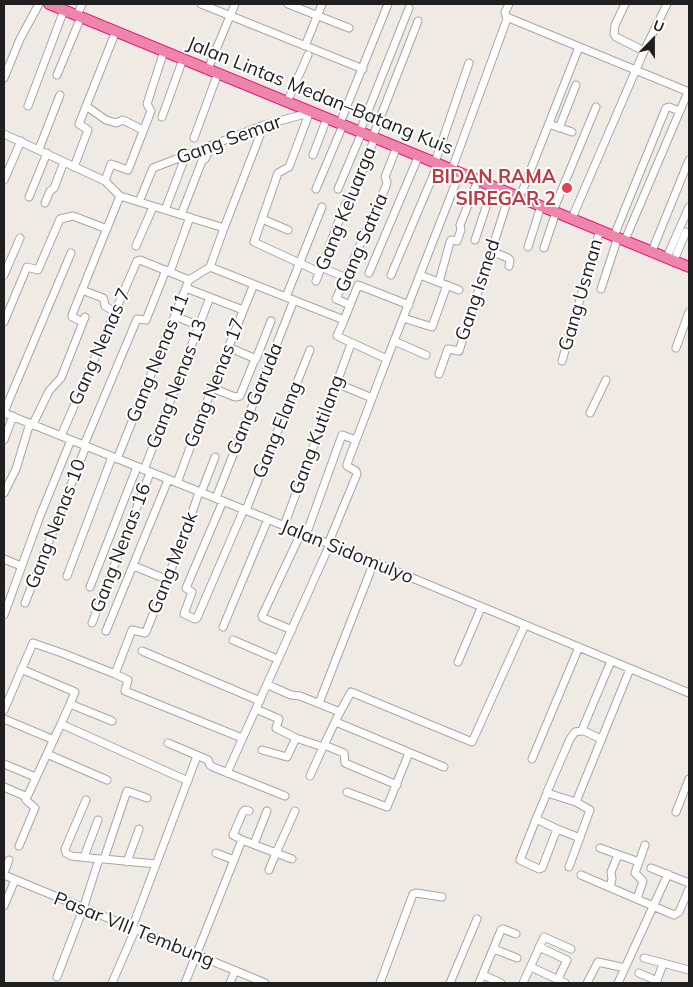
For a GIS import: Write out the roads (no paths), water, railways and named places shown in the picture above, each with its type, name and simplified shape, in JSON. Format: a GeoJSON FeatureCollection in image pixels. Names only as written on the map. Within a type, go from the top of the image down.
{"type":"FeatureCollection","features":[{"type":"Feature","properties":{"kind":"highway","name":"Jalan Lintas Medan–Batang Kuis"},"geometry":{"type":"LineString","coordinates":[[49,4],[689,267]]}},
{"type":"Feature","properties":{"kind":"street"},"geometry":{"type":"LineString","coordinates":[[4,78],[20,39],[40,4]]}},
{"type":"Feature","properties":{"kind":"street"},"geometry":{"type":"LineString","coordinates":[[57,75],[82,4]]}},
{"type":"Feature","properties":{"kind":"street"},"geometry":{"type":"LineString","coordinates":[[201,4],[363,70]]}},
{"type":"Feature","properties":{"kind":"street"},"geometry":{"type":"LineString","coordinates":[[208,69],[235,4]]}},
{"type":"Feature","properties":{"kind":"street"},"geometry":{"type":"LineString","coordinates":[[288,4],[349,28]]}},
{"type":"Feature","properties":{"kind":"street"},"geometry":{"type":"LineString","coordinates":[[305,46],[322,4]]}},
{"type":"Feature","properties":{"kind":"street"},"geometry":{"type":"LineString","coordinates":[[316,189],[388,4]]}},
{"type":"Feature","properties":{"kind":"street"},"geometry":{"type":"LineString","coordinates":[[227,772],[292,630],[357,474],[356,471],[347,466],[420,275],[507,18],[505,15],[509,4]]}},
{"type":"Feature","properties":{"kind":"street"},"geometry":{"type":"LineString","coordinates":[[625,4],[615,25],[614,34],[616,37],[644,51]]}},
{"type":"Feature","properties":{"kind":"street"},"geometry":{"type":"LineString","coordinates":[[572,218],[644,51],[667,4]]}},
{"type":"Feature","properties":{"kind":"street"},"geometry":{"type":"LineString","coordinates":[[338,189],[409,8]]}},
{"type":"Feature","properties":{"kind":"street"},"geometry":{"type":"LineString","coordinates":[[28,106],[64,10]]}},
{"type":"Feature","properties":{"kind":"street"},"geometry":{"type":"LineString","coordinates":[[507,18],[689,92],[654,173],[619,238]]}},
{"type":"Feature","properties":{"kind":"street","name":"Gang Keluarga"},"geometry":{"type":"LineString","coordinates":[[316,281],[345,205],[354,194],[418,21]]}},
{"type":"Feature","properties":{"kind":"street"},"geometry":{"type":"LineString","coordinates":[[74,167],[88,130],[79,124],[116,31]]}},
{"type":"Feature","properties":{"kind":"street","name":"Gang Ismed"},"geometry":{"type":"LineString","coordinates":[[439,374],[448,349],[459,351],[491,251],[548,124],[579,47]]}},
{"type":"Feature","properties":{"kind":"street"},"geometry":{"type":"LineString","coordinates":[[105,181],[112,164],[128,170],[152,110],[147,104],[164,51]]}},
{"type":"Feature","properties":{"kind":"street"},"geometry":{"type":"LineString","coordinates":[[289,102],[308,55]]}},
{"type":"Feature","properties":{"kind":"street"},"geometry":{"type":"LineString","coordinates":[[162,116],[183,59]]}},
{"type":"Feature","properties":{"kind":"street"},"geometry":{"type":"LineString","coordinates":[[391,275],[437,163],[469,63]]}},
{"type":"Feature","properties":{"kind":"street"},"geometry":{"type":"LineString","coordinates":[[194,138],[218,73]]}},
{"type":"Feature","properties":{"kind":"street"},"geometry":{"type":"LineString","coordinates":[[560,128],[576,84]]}},
{"type":"Feature","properties":{"kind":"street"},"geometry":{"type":"LineString","coordinates":[[39,150],[60,95]]}},
{"type":"Feature","properties":{"kind":"street"},"geometry":{"type":"LineString","coordinates":[[86,106],[106,120],[116,123],[123,120],[143,130]]}},
{"type":"Feature","properties":{"kind":"street"},"geometry":{"type":"LineString","coordinates":[[544,248],[554,211],[596,107]]}},
{"type":"Feature","properties":{"kind":"street"},"geometry":{"type":"LineString","coordinates":[[601,289],[641,168],[666,108],[669,107],[680,111]]}},
{"type":"Feature","properties":{"kind":"street"},"geometry":{"type":"LineString","coordinates":[[308,111],[288,167],[278,173],[254,242],[300,263],[346,279],[409,305]]}},
{"type":"Feature","properties":{"kind":"street","name":"Gang Semar"},"geometry":{"type":"LineString","coordinates":[[138,202],[151,170],[264,125],[308,111]]}},
{"type":"Feature","properties":{"kind":"street"},"geometry":{"type":"LineString","coordinates":[[313,155],[327,118]]}},
{"type":"Feature","properties":{"kind":"street"},"geometry":{"type":"LineString","coordinates":[[548,124],[572,132]]}},
{"type":"Feature","properties":{"kind":"street"},"geometry":{"type":"LineString","coordinates":[[264,125],[210,266],[344,320]]}},
{"type":"Feature","properties":{"kind":"street"},"geometry":{"type":"LineString","coordinates":[[4,134],[105,181],[120,196],[224,228]]}},
{"type":"Feature","properties":{"kind":"street"},"geometry":{"type":"LineString","coordinates":[[4,180],[21,141]]}},
{"type":"Feature","properties":{"kind":"street"},"geometry":{"type":"LineString","coordinates":[[181,215],[201,162],[206,158],[211,146]]}},
{"type":"Feature","properties":{"kind":"street","name":"Gang Satria"},"geometry":{"type":"LineString","coordinates":[[350,305],[336,299],[386,186],[387,182],[384,177],[397,146]]}},
{"type":"Feature","properties":{"kind":"street"},"geometry":{"type":"LineString","coordinates":[[29,197],[47,153]]}},
{"type":"Feature","properties":{"kind":"street"},"geometry":{"type":"LineString","coordinates":[[165,210],[186,155]]}},
{"type":"Feature","properties":{"kind":"street"},"geometry":{"type":"LineString","coordinates":[[369,273],[419,156]]}},
{"type":"Feature","properties":{"kind":"street"},"geometry":{"type":"LineString","coordinates":[[652,251],[689,160]]}},
{"type":"Feature","properties":{"kind":"street"},"geometry":{"type":"LineString","coordinates":[[44,203],[50,191],[54,188],[64,162]]}},
{"type":"Feature","properties":{"kind":"street"},"geometry":{"type":"LineString","coordinates":[[641,168],[654,173]]}},
{"type":"Feature","properties":{"kind":"street"},"geometry":{"type":"LineString","coordinates":[[439,282],[450,242],[451,240],[457,240],[461,230],[460,225],[478,180]]}},
{"type":"Feature","properties":{"kind":"street"},"geometry":{"type":"LineString","coordinates":[[475,240],[493,186]]}},
{"type":"Feature","properties":{"kind":"street"},"geometry":{"type":"LineString","coordinates":[[4,493],[16,469],[32,423],[48,391],[61,378],[84,319],[72,317],[72,315],[120,196]]}},
{"type":"Feature","properties":{"kind":"street"},"geometry":{"type":"LineString","coordinates":[[286,297],[322,206]]}},
{"type":"Feature","properties":{"kind":"street"},"geometry":{"type":"LineString","coordinates":[[528,247],[541,206]]}},
{"type":"Feature","properties":{"kind":"street"},"geometry":{"type":"LineString","coordinates":[[136,246],[153,207]]}},
{"type":"Feature","properties":{"kind":"street"},"geometry":{"type":"LineString","coordinates":[[670,259],[689,207]]}},
{"type":"Feature","properties":{"kind":"street"},"geometry":{"type":"LineString","coordinates":[[4,322],[27,267],[38,270],[60,219],[73,216],[107,229]]}},
{"type":"Feature","properties":{"kind":"street"},"geometry":{"type":"LineString","coordinates":[[189,280],[168,271],[190,217]]}},
{"type":"Feature","properties":{"kind":"street"},"geometry":{"type":"LineString","coordinates":[[262,219],[288,230]]}},
{"type":"Feature","properties":{"kind":"street","name":"Gang Usman"},"geometry":{"type":"LineString","coordinates":[[562,361],[600,230]]}},
{"type":"Feature","properties":{"kind":"street"},"geometry":{"type":"LineString","coordinates":[[670,259],[686,232]]}},
{"type":"Feature","properties":{"kind":"street"},"geometry":{"type":"LineString","coordinates":[[4,275],[20,238]]}},
{"type":"Feature","properties":{"kind":"street"},"geometry":{"type":"LineString","coordinates":[[491,251],[508,258],[510,260],[509,266]]}},
{"type":"Feature","properties":{"kind":"street"},"geometry":{"type":"LineString","coordinates":[[4,413],[71,253]]}},
{"type":"Feature","properties":{"kind":"street","name":"Gang Nenas 7"},"geometry":{"type":"LineString","coordinates":[[61,436],[137,261],[140,260],[168,271]]}},
{"type":"Feature","properties":{"kind":"street","name":"Gang Nenas 11"},"geometry":{"type":"LineString","coordinates":[[67,576],[114,458],[189,280],[210,266]]}},
{"type":"Feature","properties":{"kind":"street","name":"Gang Nenas 10"},"geometry":{"type":"LineString","coordinates":[[25,603],[85,446],[137,319],[146,320],[168,271]]}},
{"type":"Feature","properties":{"kind":"street"},"geometry":{"type":"LineString","coordinates":[[420,275],[459,290]]}},
{"type":"Feature","properties":{"kind":"street","name":"Gang Nenas 17"},"geometry":{"type":"LineString","coordinates":[[178,484],[212,388],[254,284]]}},
{"type":"Feature","properties":{"kind":"street"},"geometry":{"type":"LineString","coordinates":[[358,285],[337,336],[350,344],[387,359]]}},
{"type":"Feature","properties":{"kind":"street"},"geometry":{"type":"LineString","coordinates":[[404,318],[432,327],[447,285]]}},
{"type":"Feature","properties":{"kind":"street"},"geometry":{"type":"LineString","coordinates":[[186,288],[243,310]]}},
{"type":"Feature","properties":{"kind":"street"},"geometry":{"type":"LineString","coordinates":[[82,290],[103,298],[105,306],[115,312]]}},
{"type":"Feature","properties":{"kind":"street","name":"Gang Nenas 13"},"geometry":{"type":"LineString","coordinates":[[147,471],[210,297]]}},
{"type":"Feature","properties":{"kind":"street","name":"Gang Garuda"},"geometry":{"type":"LineString","coordinates":[[196,619],[184,614],[192,592],[186,588],[294,300]]}},
{"type":"Feature","properties":{"kind":"street"},"geometry":{"type":"LineString","coordinates":[[676,348],[689,312]]}},
{"type":"Feature","properties":{"kind":"street"},"geometry":{"type":"LineString","coordinates":[[175,316],[199,326]]}},
{"type":"Feature","properties":{"kind":"street"},"geometry":{"type":"LineString","coordinates":[[212,388],[235,397],[240,396],[271,322]]}},
{"type":"Feature","properties":{"kind":"street"},"geometry":{"type":"LineString","coordinates":[[394,341],[426,355]]}},
{"type":"Feature","properties":{"kind":"street","name":"Gang Kutilang"},"geometry":{"type":"LineString","coordinates":[[284,526],[350,344]]}},
{"type":"Feature","properties":{"kind":"street"},"geometry":{"type":"LineString","coordinates":[[228,347],[255,359]]}},
{"type":"Feature","properties":{"kind":"street","name":"Gang Elang"},"geometry":{"type":"LineString","coordinates":[[196,619],[245,510],[310,350]]}},
{"type":"Feature","properties":{"kind":"street"},"geometry":{"type":"LineString","coordinates":[[590,413],[606,380]]}},
{"type":"Feature","properties":{"kind":"street"},"geometry":{"type":"LineString","coordinates":[[336,383],[372,398]]}},
{"type":"Feature","properties":{"kind":"street","name":"Jalan Sidomulyo"},"geometry":{"type":"LineString","coordinates":[[4,413],[374,562],[689,693]]}},
{"type":"Feature","properties":{"kind":"street"},"geometry":{"type":"LineString","coordinates":[[4,440],[13,416]]}},
{"type":"Feature","properties":{"kind":"street"},"geometry":{"type":"LineString","coordinates":[[292,630],[262,616],[303,534],[342,435],[356,440]]}},
{"type":"Feature","properties":{"kind":"street"},"geometry":{"type":"LineString","coordinates":[[4,615],[7,593],[21,566],[71,440]]}},
{"type":"Feature","properties":{"kind":"street","name":"Gang Merak"},"geometry":{"type":"LineString","coordinates":[[115,674],[132,630],[145,633],[168,580],[200,492],[215,457]]}},
{"type":"Feature","properties":{"kind":"street"},"geometry":{"type":"LineString","coordinates":[[90,587],[137,467]]}},
{"type":"Feature","properties":{"kind":"street","name":"Gang Nenas 16"},"geometry":{"type":"LineString","coordinates":[[92,623],[147,471]]}},
{"type":"Feature","properties":{"kind":"street"},"geometry":{"type":"LineString","coordinates":[[106,631],[168,480]]}},
{"type":"Feature","properties":{"kind":"street"},"geometry":{"type":"LineString","coordinates":[[223,627],[268,519]]}},
{"type":"Feature","properties":{"kind":"street"},"geometry":{"type":"LineString","coordinates":[[4,559],[21,566]]}},
{"type":"Feature","properties":{"kind":"street"},"geometry":{"type":"LineString","coordinates":[[319,703],[374,562]]}},
{"type":"Feature","properties":{"kind":"street"},"geometry":{"type":"LineString","coordinates":[[134,566],[168,580]]}},
{"type":"Feature","properties":{"kind":"street"},"geometry":{"type":"LineString","coordinates":[[458,662],[481,608]]}},
{"type":"Feature","properties":{"kind":"street"},"geometry":{"type":"LineString","coordinates":[[310,776],[340,712],[352,692],[472,742],[524,625]]}},
{"type":"Feature","properties":{"kind":"street"},"geometry":{"type":"LineString","coordinates":[[233,640],[278,659]]}},
{"type":"Feature","properties":{"kind":"street"},"geometry":{"type":"LineString","coordinates":[[4,710],[20,669],[34,643],[128,680],[125,691],[242,738]]}},
{"type":"Feature","properties":{"kind":"street"},"geometry":{"type":"LineString","coordinates":[[532,759],[579,647]]}},
{"type":"Feature","properties":{"kind":"street"},"geometry":{"type":"LineString","coordinates":[[142,652],[260,701]]}},
{"type":"Feature","properties":{"kind":"street"},"geometry":{"type":"LineString","coordinates":[[582,730],[611,661]]}},
{"type":"Feature","properties":{"kind":"street"},"geometry":{"type":"LineString","coordinates":[[20,669],[75,692],[27,797],[27,802],[36,808],[20,846]]}},
{"type":"Feature","properties":{"kind":"street"},"geometry":{"type":"LineString","coordinates":[[576,802],[630,669]]}},
{"type":"Feature","properties":{"kind":"street"},"geometry":{"type":"LineString","coordinates":[[268,685],[340,712]]}},
{"type":"Feature","properties":{"kind":"street"},"geometry":{"type":"LineString","coordinates":[[70,704],[112,721]]}},
{"type":"Feature","properties":{"kind":"street"},"geometry":{"type":"LineString","coordinates":[[256,710],[279,719],[276,728],[296,738],[344,753],[345,763],[397,785]]}},
{"type":"Feature","properties":{"kind":"street"},"geometry":{"type":"LineString","coordinates":[[4,719],[54,740]]}},
{"type":"Feature","properties":{"kind":"street"},"geometry":{"type":"LineString","coordinates":[[336,722],[444,767]]}},
{"type":"Feature","properties":{"kind":"street"},"geometry":{"type":"LineString","coordinates":[[61,724],[188,781]]}},
{"type":"Feature","properties":{"kind":"street"},"geometry":{"type":"LineString","coordinates":[[557,829],[542,868],[538,869],[520,860],[526,841],[570,739],[575,732],[582,730],[601,739]]}},
{"type":"Feature","properties":{"kind":"street"},"geometry":{"type":"LineString","coordinates":[[262,750],[288,757],[296,738]]}},
{"type":"Feature","properties":{"kind":"street"},"geometry":{"type":"LineString","coordinates":[[168,744],[208,760],[210,766],[286,796]]}},
{"type":"Feature","properties":{"kind":"street"},"geometry":{"type":"LineString","coordinates":[[47,754],[107,780]]}},
{"type":"Feature","properties":{"kind":"street"},"geometry":{"type":"LineString","coordinates":[[347,792],[386,807],[410,754]]}},
{"type":"Feature","properties":{"kind":"street"},"geometry":{"type":"LineString","coordinates":[[112,983],[134,929],[156,864],[197,756]]}},
{"type":"Feature","properties":{"kind":"street"},"geometry":{"type":"LineString","coordinates":[[4,764],[33,776]]}},
{"type":"Feature","properties":{"kind":"street"},"geometry":{"type":"LineString","coordinates":[[676,812],[689,779]]}},
{"type":"Feature","properties":{"kind":"street"},"geometry":{"type":"LineString","coordinates":[[4,787],[27,797]]}},
{"type":"Feature","properties":{"kind":"street"},"geometry":{"type":"LineString","coordinates":[[57,977],[127,791],[147,798]]}},
{"type":"Feature","properties":{"kind":"street"},"geometry":{"type":"LineString","coordinates":[[547,792],[576,802],[591,812],[569,867]]}},
{"type":"Feature","properties":{"kind":"street"},"geometry":{"type":"LineString","coordinates":[[86,800],[65,849],[66,853],[71,856],[156,864]]}},
{"type":"Feature","properties":{"kind":"street"},"geometry":{"type":"LineString","coordinates":[[249,811],[245,810],[242,812],[233,834],[235,837],[292,859]]}},
{"type":"Feature","properties":{"kind":"street"},"geometry":{"type":"LineString","coordinates":[[254,844],[267,811]]}},
{"type":"Feature","properties":{"kind":"street"},"geometry":{"type":"LineString","coordinates":[[269,870],[296,811]]}},
{"type":"Feature","properties":{"kind":"street"},"geometry":{"type":"LineString","coordinates":[[84,857],[98,820]]}},
{"type":"Feature","properties":{"kind":"street"},"geometry":{"type":"LineString","coordinates":[[536,820],[580,838]]}},
{"type":"Feature","properties":{"kind":"street"},"geometry":{"type":"LineString","coordinates":[[127,862],[139,829]]}},
{"type":"Feature","properties":{"kind":"street"},"geometry":{"type":"LineString","coordinates":[[185,983],[242,840]]}},
{"type":"Feature","properties":{"kind":"street"},"geometry":{"type":"LineString","coordinates":[[637,898],[644,881],[635,873],[645,844]]}},
{"type":"Feature","properties":{"kind":"street"},"geometry":{"type":"LineString","coordinates":[[600,848],[639,862]]}},
{"type":"Feature","properties":{"kind":"street"},"geometry":{"type":"LineString","coordinates":[[216,853],[234,860]]}},
{"type":"Feature","properties":{"kind":"street"},"geometry":{"type":"LineString","coordinates":[[610,886],[611,872],[618,855]]}},
{"type":"Feature","properties":{"kind":"street"},"geometry":{"type":"LineString","coordinates":[[4,874],[9,860]]}},
{"type":"Feature","properties":{"kind":"street"},"geometry":{"type":"LineString","coordinates":[[651,868],[689,883]]}},
{"type":"Feature","properties":{"kind":"street","name":"Pasar VIII Tembung"},"geometry":{"type":"LineString","coordinates":[[4,874],[83,909],[264,983]]}},
{"type":"Feature","properties":{"kind":"street"},"geometry":{"type":"LineString","coordinates":[[618,983],[668,874]]}},
{"type":"Feature","properties":{"kind":"street"},"geometry":{"type":"LineString","coordinates":[[581,875],[610,886],[652,906],[676,914],[679,912],[689,889]]}},
{"type":"Feature","properties":{"kind":"street"},"geometry":{"type":"LineString","coordinates":[[4,906],[15,880]]}},
{"type":"Feature","properties":{"kind":"street"},"geometry":{"type":"LineString","coordinates":[[380,983],[413,894],[442,897]]}},
{"type":"Feature","properties":{"kind":"street"},"geometry":{"type":"LineString","coordinates":[[450,983],[477,919]]}},
{"type":"Feature","properties":{"kind":"street"},"geometry":{"type":"LineString","coordinates":[[479,983],[502,929],[516,934]]}},
{"type":"Feature","properties":{"kind":"street"},"geometry":{"type":"LineString","coordinates":[[523,983],[544,936],[571,949]]}},
{"type":"Feature","properties":{"kind":"street"},"geometry":{"type":"LineString","coordinates":[[531,967],[562,981],[567,960],[539,947]]}},
{"type":"Feature","properties":{"kind":"street"},"geometry":{"type":"LineString","coordinates":[[494,949],[517,958]]}},
{"type":"Feature","properties":{"kind":"street"},"geometry":{"type":"LineString","coordinates":[[644,958],[689,970]]}},
{"type":"Feature","properties":{"kind":"street"},"geometry":{"type":"LineString","coordinates":[[587,983],[598,962],[624,968]]}},
{"type":"Feature","properties":{"kind":"street"},"geometry":{"type":"LineString","coordinates":[[639,973],[657,982],[663,964]]}},
{"type":"Feature","properties":{"kind":"street"},"geometry":{"type":"LineString","coordinates":[[230,983],[235,971]]}},
{"type":"Feature","properties":{"kind":"street"},"geometry":{"type":"LineString","coordinates":[[483,975],[500,983]]}},
{"type":"Feature","properties":{"kind":"place","name":"BIDAN RAMA SIREGAR 2"},"geometry":{"type":"Point","coordinates":[567,188]}}]}
